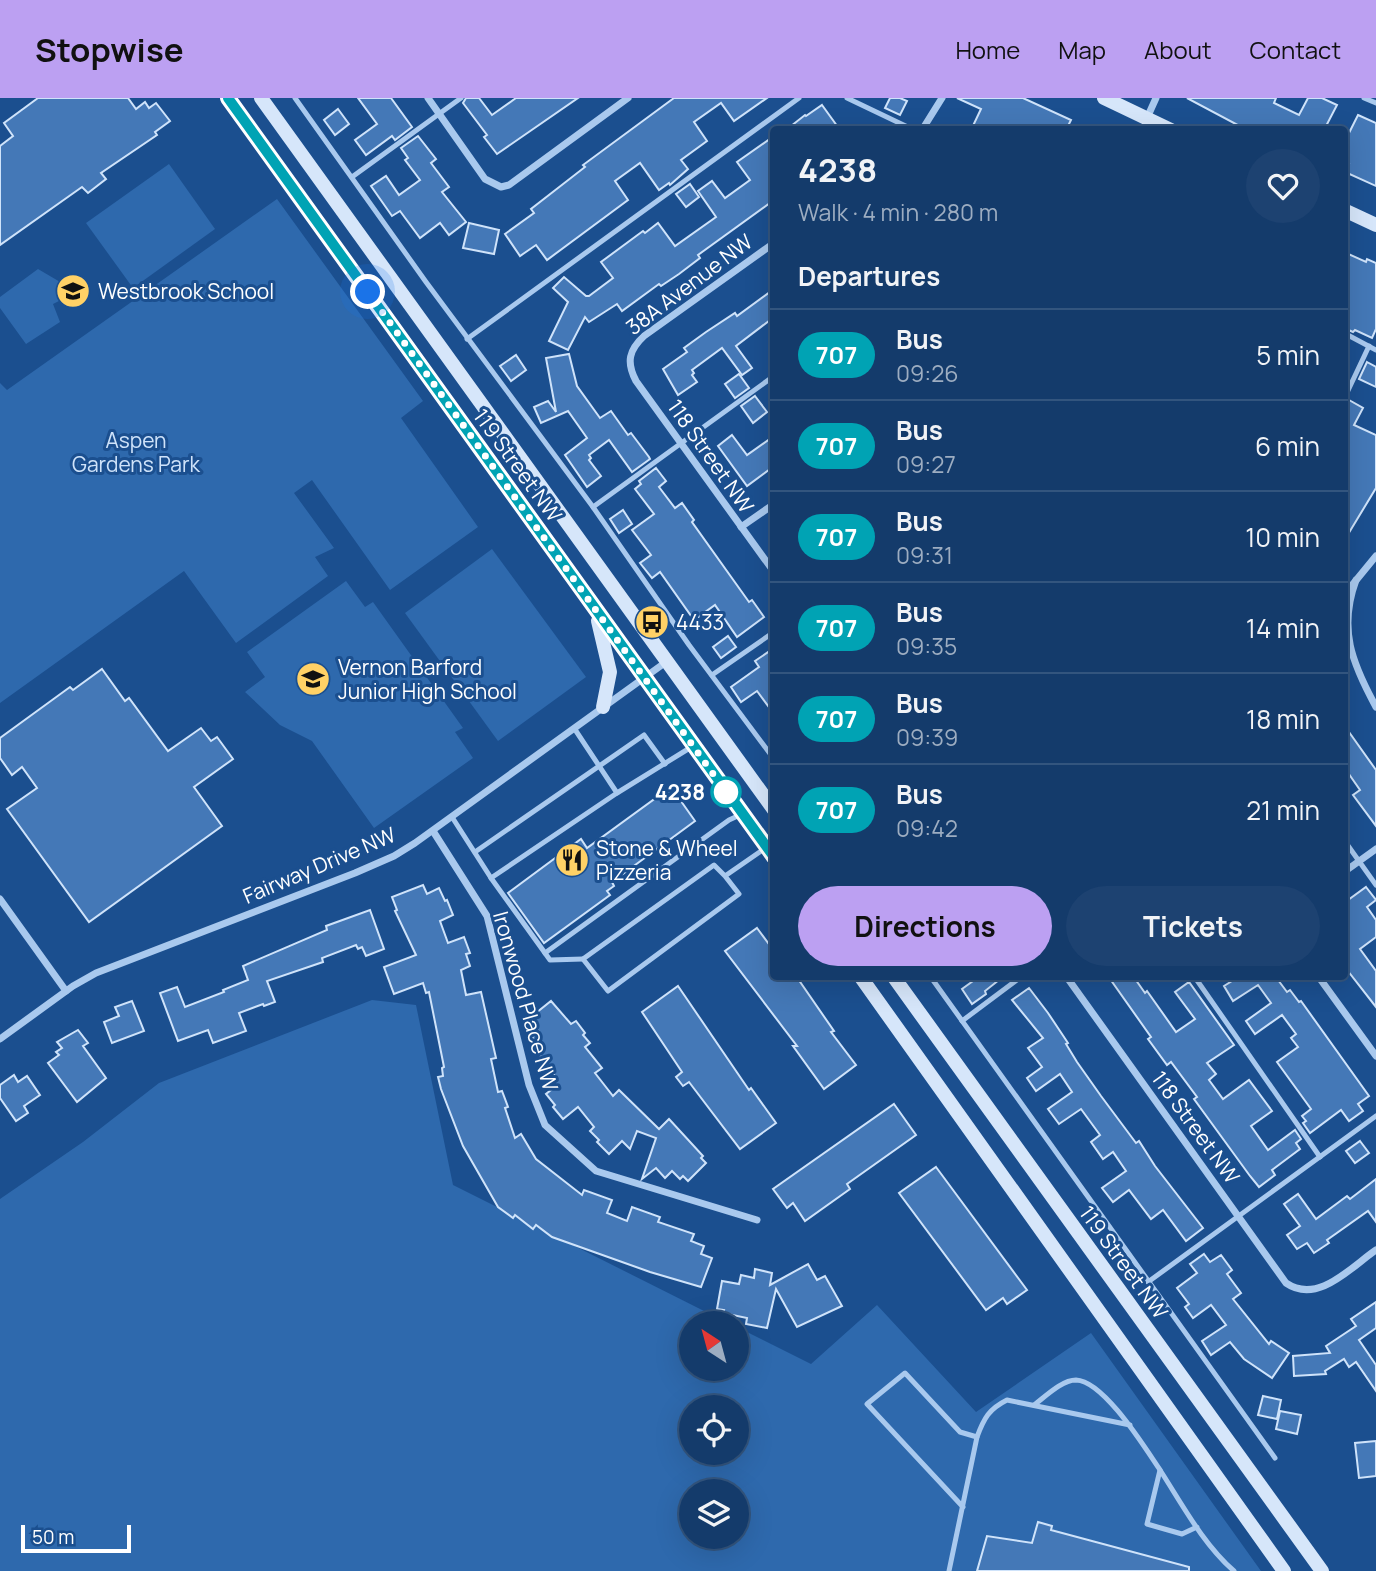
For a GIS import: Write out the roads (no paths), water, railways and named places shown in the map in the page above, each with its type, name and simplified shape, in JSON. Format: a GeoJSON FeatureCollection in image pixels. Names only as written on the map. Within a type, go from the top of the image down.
{"type":"FeatureCollection","features":[{"type":"Feature","properties":{"kind":"main road","name":"119 Street NW"},"geometry":{"type":"LineString","coordinates":[[228,98],[770,852]]}},
{"type":"Feature","properties":{"kind":"main road","name":"119 Street NW"},"geometry":{"type":"LineString","coordinates":[[261,98],[770,805]]}},
{"type":"Feature","properties":{"kind":"main road"},"geometry":{"type":"LineString","coordinates":[[1104,98],[1163,126]]}},
{"type":"Feature","properties":{"kind":"main road"},"geometry":{"type":"LineString","coordinates":[[1348,212],[1376,225]]}},
{"type":"Feature","properties":{"kind":"main road"},"geometry":{"type":"LineString","coordinates":[[595,610],[609,663],[609,680],[603,707]]}},
{"type":"Feature","properties":{"kind":"main road"},"geometry":{"type":"LineString","coordinates":[[863,980],[1284,1571]]}},
{"type":"Feature","properties":{"kind":"main road","name":"119 Street NW"},"geometry":{"type":"LineString","coordinates":[[896,980],[1322,1571]]}},
{"type":"Feature","properties":{"kind":"street"},"geometry":{"type":"LineString","coordinates":[[428,98],[485,179],[501,187],[509,185],[628,98]]}},
{"type":"Feature","properties":{"kind":"street"},"geometry":{"type":"LineString","coordinates":[[924,126],[942,98]]}},
{"type":"Feature","properties":{"kind":"street"},"geometry":{"type":"LineString","coordinates":[[1147,118],[1156,98]]}},
{"type":"Feature","properties":{"kind":"street","name":"38A Avenue NW"},"geometry":{"type":"LineString","coordinates":[[629,356],[632,348],[643,336],[770,246]]}},
{"type":"Feature","properties":{"kind":"street","name":"118 Street NW"},"geometry":{"type":"LineString","coordinates":[[629,356],[629,365],[636,381],[770,567]]}},
{"type":"Feature","properties":{"kind":"street"},"geometry":{"type":"LineString","coordinates":[[741,527],[770,507]]}},
{"type":"Feature","properties":{"kind":"street"},"geometry":{"type":"LineString","coordinates":[[1348,590],[1376,556]]}},
{"type":"Feature","properties":{"kind":"street"},"geometry":{"type":"LineString","coordinates":[[1356,580],[1348,609],[1349,642],[1359,673],[1376,706]]}},
{"type":"Feature","properties":{"kind":"street","name":"Fairway Drive NW"},"geometry":{"type":"LineString","coordinates":[[0,1039],[66,991],[96,973],[371,867],[405,849],[666,662]]}},
{"type":"Feature","properties":{"kind":"street","name":"Ironwood Place NW"},"geometry":{"type":"LineString","coordinates":[[433,831],[487,916],[528,1086],[545,1125],[596,1171],[757,1220]]}},
{"type":"Feature","properties":{"kind":"street"},"geometry":{"type":"LineString","coordinates":[[1348,869],[1376,849]]}},
{"type":"Feature","properties":{"kind":"street"},"geometry":{"type":"LineString","coordinates":[[0,899],[66,991]]}},
{"type":"Feature","properties":{"kind":"street","name":"118 Street NW"},"geometry":{"type":"LineString","coordinates":[[1069,980],[1282,1277],[1292,1286],[1303,1290],[1323,1287],[1376,1250]]}},
{"type":"Feature","properties":{"kind":"street"},"geometry":{"type":"LineString","coordinates":[[1321,980],[1376,1056]]}},
{"type":"Feature","properties":{"kind":"lane"},"geometry":{"type":"LineString","coordinates":[[295,98],[467,339],[593,507],[770,754]]}},
{"type":"Feature","properties":{"kind":"lane"},"geometry":{"type":"LineString","coordinates":[[352,177],[461,98]]}},
{"type":"Feature","properties":{"kind":"lane"},"geometry":{"type":"LineString","coordinates":[[467,339],[799,98]]}},
{"type":"Feature","properties":{"kind":"lane"},"geometry":{"type":"LineString","coordinates":[[847,98],[906,126]]}},
{"type":"Feature","properties":{"kind":"lane"},"geometry":{"type":"LineString","coordinates":[[1364,98],[1376,103]]}},
{"type":"Feature","properties":{"kind":"lane"},"geometry":{"type":"LineString","coordinates":[[1348,335],[1376,349]]}},
{"type":"Feature","properties":{"kind":"lane"},"geometry":{"type":"LineString","coordinates":[[1348,390],[1368,346]]}},
{"type":"Feature","properties":{"kind":"lane"},"geometry":{"type":"LineString","coordinates":[[593,507],[770,379]]}},
{"type":"Feature","properties":{"kind":"lane"},"geometry":{"type":"LineString","coordinates":[[712,675],[770,635]]}},
{"type":"Feature","properties":{"kind":"lane"},"geometry":{"type":"LineString","coordinates":[[574,728],[617,793]]}},
{"type":"Feature","properties":{"kind":"lane"},"geometry":{"type":"LineString","coordinates":[[475,852],[644,736],[665,764]]}},
{"type":"Feature","properties":{"kind":"lane"},"geometry":{"type":"LineString","coordinates":[[491,878],[617,793],[693,746]]}},
{"type":"Feature","properties":{"kind":"lane"},"geometry":{"type":"LineString","coordinates":[[545,953],[729,820],[742,814]]}},
{"type":"Feature","properties":{"kind":"lane"},"geometry":{"type":"LineString","coordinates":[[452,817],[491,878],[550,960],[583,960],[714,865],[739,894],[608,991],[583,960]]}},
{"type":"Feature","properties":{"kind":"lane"},"geometry":{"type":"LineString","coordinates":[[1348,844],[1376,885]]}},
{"type":"Feature","properties":{"kind":"lane"},"geometry":{"type":"LineString","coordinates":[[725,876],[770,852]]}},
{"type":"Feature","properties":{"kind":"lane"},"geometry":{"type":"LineString","coordinates":[[933,980],[1275,1458]]}},
{"type":"Feature","properties":{"kind":"lane"},"geometry":{"type":"LineString","coordinates":[[962,1021],[1017,980]]}},
{"type":"Feature","properties":{"kind":"lane"},"geometry":{"type":"LineString","coordinates":[[1197,980],[1320,1157]]}},
{"type":"Feature","properties":{"kind":"lane"},"geometry":{"type":"LineString","coordinates":[[1148,1282],[1376,1116]]}},
{"type":"Feature","properties":{"kind":"lane"},"geometry":{"type":"LineString","coordinates":[[963,1507],[867,1404],[905,1373],[960,1432],[977,1437]]}},
{"type":"Feature","properties":{"kind":"lane"},"geometry":{"type":"LineString","coordinates":[[1034,1405],[1057,1387],[1073,1380],[1086,1382],[1102,1395],[1130,1425],[1197,1527],[1223,1562],[1234,1571]]}},
{"type":"Feature","properties":{"kind":"lane"},"geometry":{"type":"LineString","coordinates":[[949,1571],[977,1437],[985,1416],[992,1407],[1007,1400],[1130,1425]]}},
{"type":"Feature","properties":{"kind":"lane"},"geometry":{"type":"LineString","coordinates":[[1160,1470],[1147,1524],[1182,1534],[1197,1527]]}},
{"type":"Feature","properties":{"kind":"lane"},"geometry":{"type":"LineString","coordinates":[[1222,1571],[1223,1562]]}},
{"type":"Feature","properties":{"kind":"place","name":"Westbrook School"},"geometry":{"type":"Point","coordinates":[73,291]}},
{"type":"Feature","properties":{"kind":"place","name":"4433"},"geometry":{"type":"Point","coordinates":[652,622]}},
{"type":"Feature","properties":{"kind":"place","name":"Vernon Barford Junior High School"},"geometry":{"type":"Point","coordinates":[313,679]}},
{"type":"Feature","properties":{"kind":"place","name":"4238"},"geometry":{"type":"Point","coordinates":[726,792]}},
{"type":"Feature","properties":{"kind":"place","name":"Stone & Wheel Pizzeria"},"geometry":{"type":"Point","coordinates":[572,860]}},
{"type":"Feature","properties":{"kind":"park label","name":"Aspen Gardens Park"},"geometry":{"type":"Point","coordinates":[136,452]}}]}
